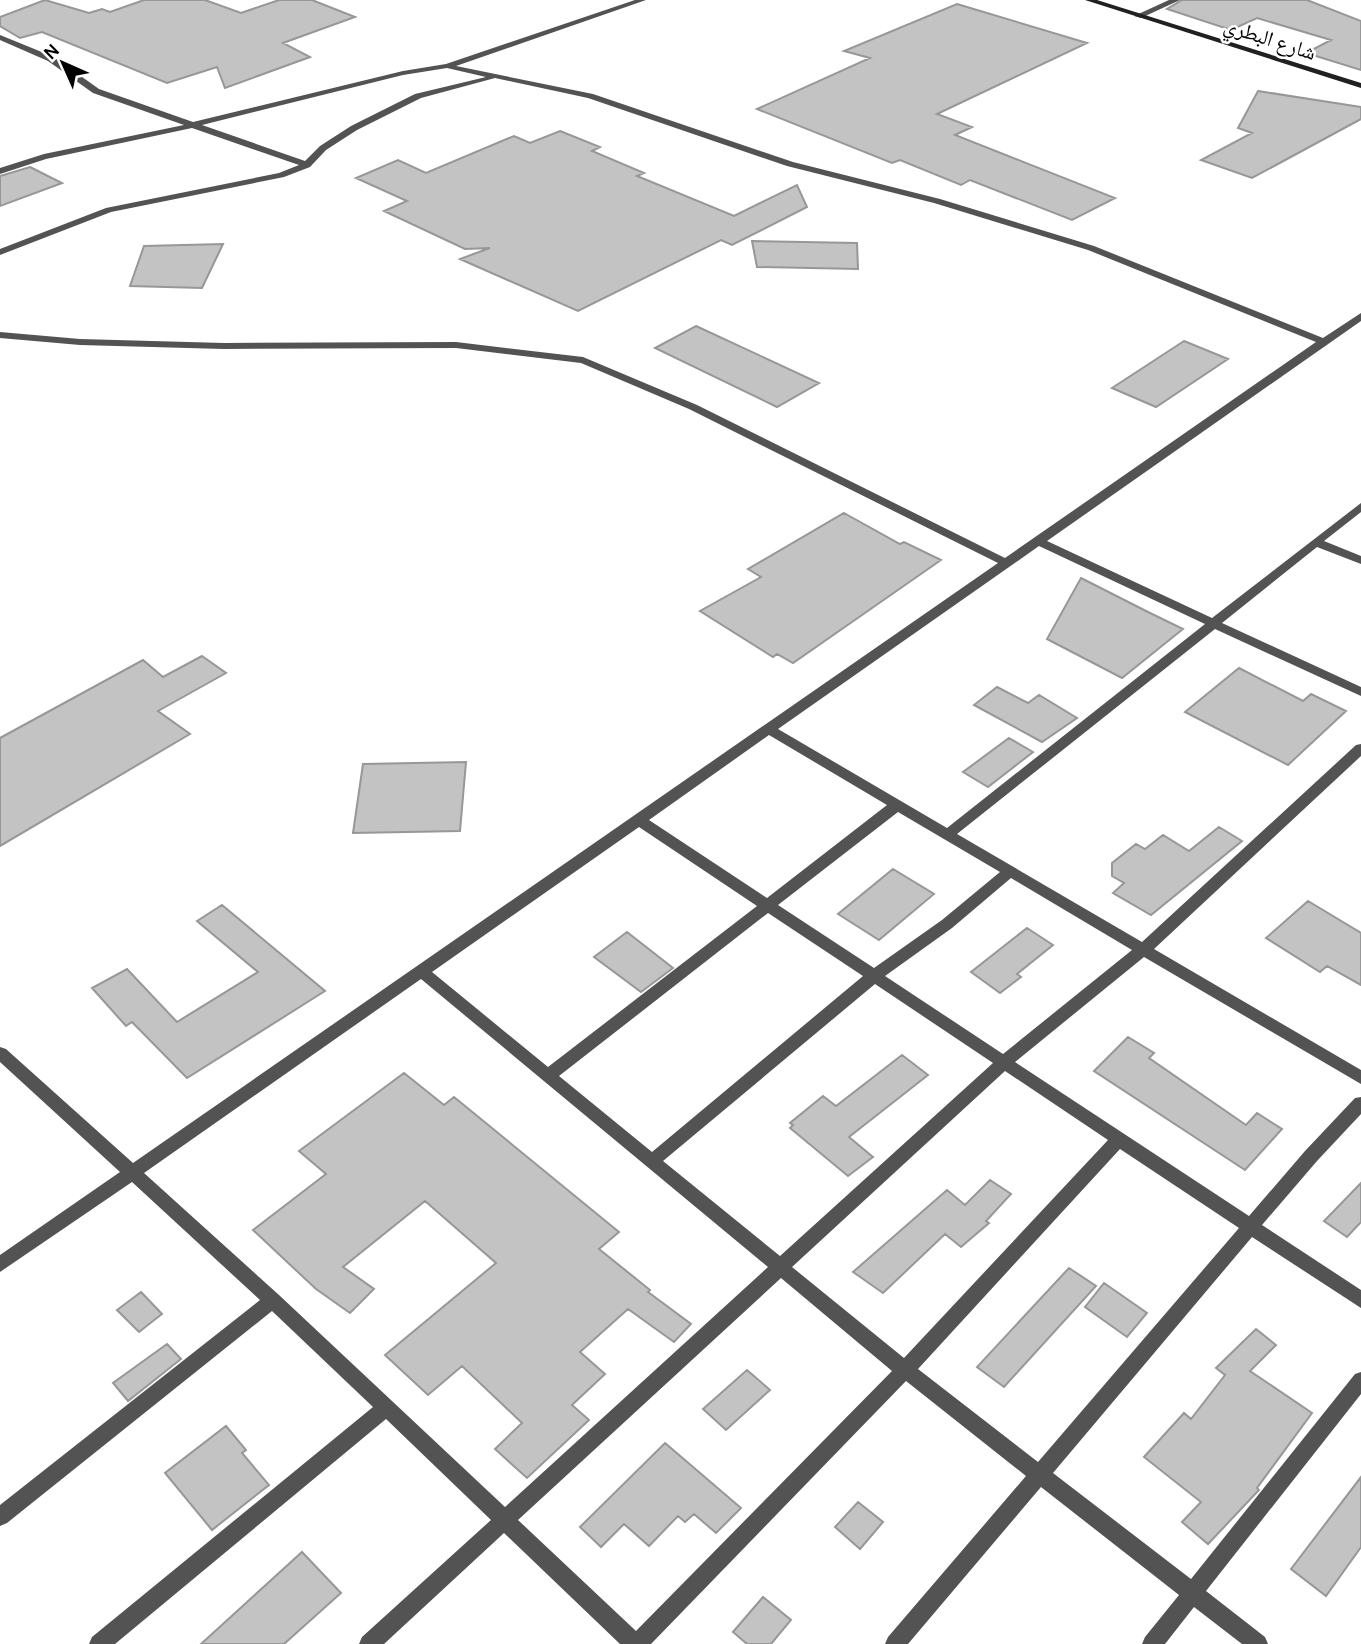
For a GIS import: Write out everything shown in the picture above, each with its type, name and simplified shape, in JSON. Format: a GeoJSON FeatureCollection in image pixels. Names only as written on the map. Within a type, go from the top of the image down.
{"type":"FeatureCollection","features":[{"type":"Feature","properties":{"kind":"main road","name":"شارع البطري"},"geometry":{"type":"LineString","coordinates":[[1089,0],[1360,84]]}},
{"type":"Feature","properties":{"kind":"street"},"geometry":{"type":"LineString","coordinates":[[0,171],[44,157],[189,126],[393,76],[447,66],[642,0]]}},
{"type":"Feature","properties":{"kind":"street"},"geometry":{"type":"LineString","coordinates":[[1138,16],[1176,0]]}},
{"type":"Feature","properties":{"kind":"street"},"geometry":{"type":"LineString","coordinates":[[0,37],[51,59],[96,91],[189,126],[307,165]]}},
{"type":"Feature","properties":{"kind":"street"},"geometry":{"type":"LineString","coordinates":[[447,66],[623,105],[789,164],[937,201],[1091,248],[1324,342]]}},
{"type":"Feature","properties":{"kind":"street"},"geometry":{"type":"LineString","coordinates":[[0,252],[109,210],[255,183],[307,165],[323,148],[344,134],[418,96],[499,77]]}},
{"type":"Feature","properties":{"kind":"street"},"geometry":{"type":"LineString","coordinates":[[0,1265],[420,970],[1359,319]]}},
{"type":"Feature","properties":{"kind":"street"},"geometry":{"type":"LineString","coordinates":[[0,334],[80,342],[224,346],[456,345],[583,360],[693,407],[1006,563]]}},
{"type":"Feature","properties":{"kind":"street"},"geometry":{"type":"LineString","coordinates":[[947,835],[1361,506]]}},
{"type":"Feature","properties":{"kind":"street"},"geometry":{"type":"LineString","coordinates":[[1037,541],[1361,692]]}},
{"type":"Feature","properties":{"kind":"street"},"geometry":{"type":"LineString","coordinates":[[1316,542],[1361,560]]}},
{"type":"Feature","properties":{"kind":"street"},"geometry":{"type":"LineString","coordinates":[[768,729],[1361,1078]]}},
{"type":"Feature","properties":{"kind":"street"},"geometry":{"type":"LineString","coordinates":[[369,1644],[1004,1062],[1143,950],[1361,748]]}},
{"type":"Feature","properties":{"kind":"street"},"geometry":{"type":"LineString","coordinates":[[548,1076],[897,805]]}},
{"type":"Feature","properties":{"kind":"street"},"geometry":{"type":"LineString","coordinates":[[638,819],[1361,1300]]}},
{"type":"Feature","properties":{"kind":"street"},"geometry":{"type":"LineString","coordinates":[[652,1161],[874,976],[947,924],[1010,871]]}},
{"type":"Feature","properties":{"kind":"street"},"geometry":{"type":"LineString","coordinates":[[420,970],[905,1370],[1258,1644]]}},
{"type":"Feature","properties":{"kind":"street"},"geometry":{"type":"LineString","coordinates":[[0,1053],[273,1300],[636,1644],[905,1370],[1119,1139]]}},
{"type":"Feature","properties":{"kind":"street"},"geometry":{"type":"LineString","coordinates":[[895,1644],[1361,1103]]}},
{"type":"Feature","properties":{"kind":"street"},"geometry":{"type":"LineString","coordinates":[[0,1517],[273,1300]]}},
{"type":"Feature","properties":{"kind":"street"},"geometry":{"type":"LineString","coordinates":[[1152,1644],[1361,1380]]}},
{"type":"Feature","properties":{"kind":"street"},"geometry":{"type":"LineString","coordinates":[[99,1644],[387,1407]]}},
{"type":"Feature","properties":{"kind":"building"},"geometry":{"type":"Polygon","coordinates":[[[45,0],[89,13],[102,9],[110,12],[144,0],[205,0],[241,13],[279,0],[312,0],[355,17],[283,43],[310,57],[225,88],[217,67],[167,83],[42,32],[20,38],[0,26],[0,17],[45,0]]]}},
{"type":"Feature","properties":{"kind":"building"},"geometry":{"type":"Polygon","coordinates":[[[1182,0],[1307,0],[1361,21],[1361,70],[1306,53],[1331,40],[1257,18],[1231,30],[1167,9],[1182,0]]]}},
{"type":"Feature","properties":{"kind":"building"},"geometry":{"type":"Polygon","coordinates":[[[957,4],[1087,43],[937,114],[972,127],[955,135],[1115,198],[1072,220],[970,180],[961,185],[900,160],[892,163],[757,109],[870,58],[844,51],[957,4]]]}},
{"type":"Feature","properties":{"kind":"building"},"geometry":{"type":"Polygon","coordinates":[[[1258,91],[1361,107],[1361,119],[1252,178],[1201,160],[1252,133],[1238,128],[1258,91]]]}},
{"type":"Feature","properties":{"kind":"building"},"geometry":{"type":"Polygon","coordinates":[[[560,131],[600,147],[592,151],[644,173],[637,176],[734,216],[797,185],[807,207],[732,245],[721,240],[578,311],[460,259],[490,248],[465,249],[384,211],[407,201],[356,178],[398,160],[426,173],[514,136],[530,143],[560,131]]]}},
{"type":"Feature","properties":{"kind":"building"},"geometry":{"type":"Polygon","coordinates":[[[30,167],[62,183],[0,206],[0,176],[30,167]]]}},
{"type":"Feature","properties":{"kind":"building"},"geometry":{"type":"Polygon","coordinates":[[[752,241],[857,243],[858,269],[757,267],[752,241]]]}},
{"type":"Feature","properties":{"kind":"building"},"geometry":{"type":"Polygon","coordinates":[[[223,244],[202,288],[130,286],[144,246],[223,244]]]}},
{"type":"Feature","properties":{"kind":"building"},"geometry":{"type":"Polygon","coordinates":[[[696,326],[819,383],[777,407],[655,348],[696,326]]]}},
{"type":"Feature","properties":{"kind":"building"},"geometry":{"type":"Polygon","coordinates":[[[1184,341],[1228,359],[1156,407],[1112,388],[1184,341]]]}},
{"type":"Feature","properties":{"kind":"building"},"geometry":{"type":"Polygon","coordinates":[[[844,513],[900,544],[904,542],[941,560],[793,663],[777,654],[773,657],[700,611],[761,577],[748,569],[844,513]]]}},
{"type":"Feature","properties":{"kind":"building"},"geometry":{"type":"Polygon","coordinates":[[[1081,578],[1183,629],[1122,678],[1047,639],[1081,578]]]}},
{"type":"Feature","properties":{"kind":"building"},"geometry":{"type":"Polygon","coordinates":[[[202,656],[226,673],[158,711],[190,734],[0,846],[0,738],[143,660],[163,677],[202,656]]]}},
{"type":"Feature","properties":{"kind":"building"},"geometry":{"type":"Polygon","coordinates":[[[1239,668],[1303,701],[1311,694],[1346,711],[1288,765],[1185,712],[1239,668]]]}},
{"type":"Feature","properties":{"kind":"building"},"geometry":{"type":"Polygon","coordinates":[[[997,687],[1028,703],[1039,695],[1077,718],[1042,742],[974,705],[997,687]]]}},
{"type":"Feature","properties":{"kind":"building"},"geometry":{"type":"Polygon","coordinates":[[[1009,738],[1033,752],[988,787],[963,772],[1009,738]]]}},
{"type":"Feature","properties":{"kind":"building"},"geometry":{"type":"Polygon","coordinates":[[[466,762],[460,831],[353,833],[363,764],[466,762]]]}},
{"type":"Feature","properties":{"kind":"building"},"geometry":{"type":"Polygon","coordinates":[[[1219,827],[1242,841],[1151,915],[1113,893],[1124,883],[1112,876],[1112,863],[1136,844],[1145,849],[1163,835],[1189,851],[1219,827]]]}},
{"type":"Feature","properties":{"kind":"building"},"geometry":{"type":"Polygon","coordinates":[[[893,869],[934,894],[879,940],[838,914],[893,869]]]}},
{"type":"Feature","properties":{"kind":"building"},"geometry":{"type":"Polygon","coordinates":[[[1308,901],[1361,933],[1361,985],[1327,966],[1320,972],[1266,938],[1308,901]]]}},
{"type":"Feature","properties":{"kind":"building"},"geometry":{"type":"Polygon","coordinates":[[[222,905],[325,991],[187,1078],[132,1022],[126,1026],[92,988],[127,969],[177,1022],[258,972],[197,921],[222,905]]]}},
{"type":"Feature","properties":{"kind":"building"},"geometry":{"type":"Polygon","coordinates":[[[1027,928],[1053,945],[1017,974],[1021,977],[1000,993],[971,972],[1027,928]]]}},
{"type":"Feature","properties":{"kind":"building"},"geometry":{"type":"Polygon","coordinates":[[[627,932],[673,968],[641,992],[594,957],[627,932]]]}},
{"type":"Feature","properties":{"kind":"building"},"geometry":{"type":"Polygon","coordinates":[[[1128,1037],[1154,1053],[1149,1058],[1246,1125],[1257,1113],[1282,1129],[1245,1170],[1094,1071],[1128,1037]]]}},
{"type":"Feature","properties":{"kind":"building"},"geometry":{"type":"Polygon","coordinates":[[[902,1055],[928,1075],[849,1137],[873,1157],[848,1176],[790,1128],[793,1125],[790,1123],[823,1096],[836,1106],[902,1055]]]}},
{"type":"Feature","properties":{"kind":"building"},"geometry":{"type":"Polygon","coordinates":[[[404,1073],[444,1105],[454,1097],[619,1232],[599,1249],[650,1290],[648,1292],[691,1324],[674,1342],[628,1309],[580,1352],[605,1374],[572,1405],[589,1420],[527,1478],[495,1449],[522,1423],[462,1366],[428,1395],[385,1355],[496,1263],[425,1201],[343,1267],[374,1289],[350,1313],[316,1289],[253,1230],[326,1174],[299,1151],[404,1073]]]}},
{"type":"Feature","properties":{"kind":"building"},"geometry":{"type":"Polygon","coordinates":[[[990,1180],[1011,1194],[986,1221],[989,1223],[961,1247],[945,1234],[883,1293],[853,1272],[947,1190],[965,1205],[990,1180]]]}},
{"type":"Feature","properties":{"kind":"building"},"geometry":{"type":"Polygon","coordinates":[[[1361,1183],[1361,1222],[1347,1237],[1324,1221],[1361,1183]]]}},
{"type":"Feature","properties":{"kind":"building"},"geometry":{"type":"Polygon","coordinates":[[[1069,1268],[1096,1286],[1004,1387],[977,1367],[1069,1268]]]}},
{"type":"Feature","properties":{"kind":"building"},"geometry":{"type":"Polygon","coordinates":[[[1104,1283],[1147,1313],[1127,1337],[1085,1307],[1104,1283]]]}},
{"type":"Feature","properties":{"kind":"building"},"geometry":{"type":"Polygon","coordinates":[[[141,1292],[162,1314],[139,1332],[117,1310],[141,1292]]]}},
{"type":"Feature","properties":{"kind":"building"},"geometry":{"type":"Polygon","coordinates":[[[1256,1329],[1276,1345],[1250,1371],[1312,1413],[1257,1488],[1259,1490],[1208,1544],[1182,1522],[1201,1502],[1144,1457],[1184,1413],[1191,1419],[1225,1375],[1216,1368],[1256,1329]]]}},
{"type":"Feature","properties":{"kind":"building"},"geometry":{"type":"Polygon","coordinates":[[[167,1344],[181,1359],[128,1401],[113,1383],[167,1344]]]}},
{"type":"Feature","properties":{"kind":"building"},"geometry":{"type":"Polygon","coordinates":[[[747,1370],[770,1390],[726,1430],[703,1409],[747,1370]]]}},
{"type":"Feature","properties":{"kind":"building"},"geometry":{"type":"Polygon","coordinates":[[[226,1426],[246,1450],[242,1453],[269,1485],[212,1530],[165,1473],[226,1426]]]}},
{"type":"Feature","properties":{"kind":"building"},"geometry":{"type":"Polygon","coordinates":[[[665,1443],[741,1508],[716,1533],[694,1514],[685,1522],[678,1516],[649,1546],[624,1524],[601,1547],[580,1527],[665,1443]]]}},
{"type":"Feature","properties":{"kind":"building"},"geometry":{"type":"Polygon","coordinates":[[[1361,1477],[1361,1547],[1326,1596],[1291,1569],[1361,1477]]]}},
{"type":"Feature","properties":{"kind":"building"},"geometry":{"type":"Polygon","coordinates":[[[858,1502],[883,1522],[860,1549],[835,1527],[858,1502]]]}},
{"type":"Feature","properties":{"kind":"building"},"geometry":{"type":"Polygon","coordinates":[[[302,1552],[341,1593],[284,1644],[201,1644],[302,1552]]]}},
{"type":"Feature","properties":{"kind":"building"},"geometry":{"type":"Polygon","coordinates":[[[763,1597],[791,1620],[771,1644],[747,1644],[733,1632],[763,1597]]]}}]}
